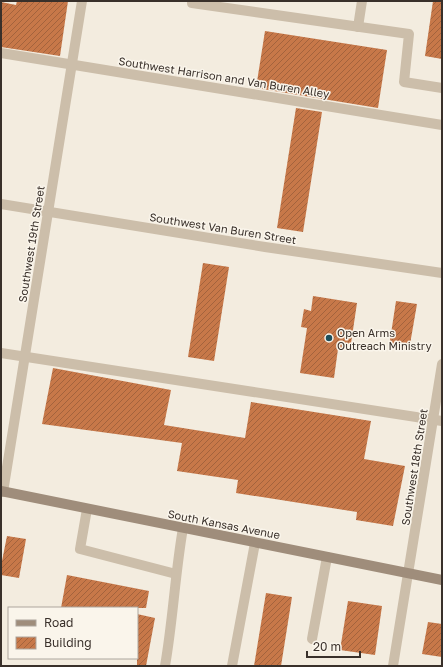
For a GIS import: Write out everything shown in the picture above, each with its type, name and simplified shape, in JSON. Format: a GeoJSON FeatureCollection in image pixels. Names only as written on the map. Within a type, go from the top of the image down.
{"type":"FeatureCollection","features":[{"type":"Feature","properties":{"kind":"main road","name":"South Kansas Avenue"},"geometry":{"type":"LineString","coordinates":[[2,492],[442,580]]}},
{"type":"Feature","properties":{"kind":"street","name":"Southwest 19th Street"},"geometry":{"type":"LineString","coordinates":[[2,492],[82,1]]}},
{"type":"Feature","properties":{"kind":"street"},"geometry":{"type":"LineString","coordinates":[[192,1],[192,3],[409,34],[404,82],[442,88]]}},
{"type":"Feature","properties":{"kind":"street"},"geometry":{"type":"LineString","coordinates":[[358,27],[362,1]]}},
{"type":"Feature","properties":{"kind":"street","name":"Southwest Harrison and Van Buren Alley"},"geometry":{"type":"LineString","coordinates":[[1,53],[442,125]]}},
{"type":"Feature","properties":{"kind":"street","name":"Southwest Van Buren Street"},"geometry":{"type":"LineString","coordinates":[[1,204],[265,247],[442,273]]}},
{"type":"Feature","properties":{"kind":"street"},"geometry":{"type":"LineString","coordinates":[[1,353],[438,420]]}},
{"type":"Feature","properties":{"kind":"street","name":"Southwest 18th Street"},"geometry":{"type":"LineString","coordinates":[[393,666],[408,573],[438,420],[442,364]]}},
{"type":"Feature","properties":{"kind":"street"},"geometry":{"type":"LineString","coordinates":[[87,509],[80,549],[176,574]]}},
{"type":"Feature","properties":{"kind":"street"},"geometry":{"type":"LineString","coordinates":[[165,666],[171,634],[178,554],[183,528]]}},
{"type":"Feature","properties":{"kind":"street"},"geometry":{"type":"LineString","coordinates":[[232,666],[255,542]]}},
{"type":"Feature","properties":{"kind":"street"},"geometry":{"type":"LineString","coordinates":[[312,639],[327,557]]}},
{"type":"Feature","properties":{"kind":"building"},"geometry":{"type":"Polygon","coordinates":[[[17,1],[68,1],[60,56],[1,47],[1,2],[16,5],[17,1]]]}},
{"type":"Feature","properties":{"kind":"building"},"geometry":{"type":"Polygon","coordinates":[[[433,1],[442,1],[442,59],[425,56],[433,1]]]}},
{"type":"Feature","properties":{"kind":"building"},"geometry":{"type":"Polygon","coordinates":[[[265,31],[387,50],[378,108],[256,88],[265,31]]]}},
{"type":"Feature","properties":{"kind":"building"},"geometry":{"type":"Polygon","coordinates":[[[296,108],[322,112],[303,232],[277,228],[296,108]]]}},
{"type":"Feature","properties":{"kind":"building"},"geometry":{"type":"Polygon","coordinates":[[[203,263],[229,267],[214,361],[188,357],[203,263]]]}},
{"type":"Feature","properties":{"kind":"building","name":"Open Arms Outreach Ministry"},"geometry":{"type":"Polygon","coordinates":[[[313,296],[357,303],[350,350],[338,349],[334,378],[300,373],[307,328],[301,327],[304,309],[311,311],[313,296]]]}},
{"type":"Feature","properties":{"kind":"building"},"geometry":{"type":"Polygon","coordinates":[[[396,301],[417,304],[409,350],[389,347],[396,301]]]}},
{"type":"Feature","properties":{"kind":"building"},"geometry":{"type":"Polygon","coordinates":[[[53,368],[171,390],[164,425],[245,438],[251,402],[371,421],[364,459],[405,466],[393,526],[356,520],[357,512],[236,493],[238,480],[177,471],[182,443],[42,424],[53,368]]]}},
{"type":"Feature","properties":{"kind":"building"},"geometry":{"type":"Polygon","coordinates":[[[7,536],[26,539],[19,578],[1,575],[1,566],[7,536]]]}},
{"type":"Feature","properties":{"kind":"building"},"geometry":{"type":"Polygon","coordinates":[[[67,575],[149,591],[146,608],[61,607],[67,575]]]}},
{"type":"Feature","properties":{"kind":"building"},"geometry":{"type":"Polygon","coordinates":[[[266,593],[292,597],[281,666],[254,666],[266,593]]]}},
{"type":"Feature","properties":{"kind":"building"},"geometry":{"type":"Polygon","coordinates":[[[348,601],[382,606],[375,655],[340,650],[348,601]]]}},
{"type":"Feature","properties":{"kind":"building"},"geometry":{"type":"Polygon","coordinates":[[[138,614],[155,618],[146,666],[137,666],[138,614]]]}},
{"type":"Feature","properties":{"kind":"building"},"geometry":{"type":"Polygon","coordinates":[[[428,622],[442,624],[442,657],[422,654],[428,622]]]}},
{"type":"Feature","properties":{"kind":"place","name":"Open Arms Outreach Ministry"},"geometry":{"type":"Point","coordinates":[329,338]}}]}
